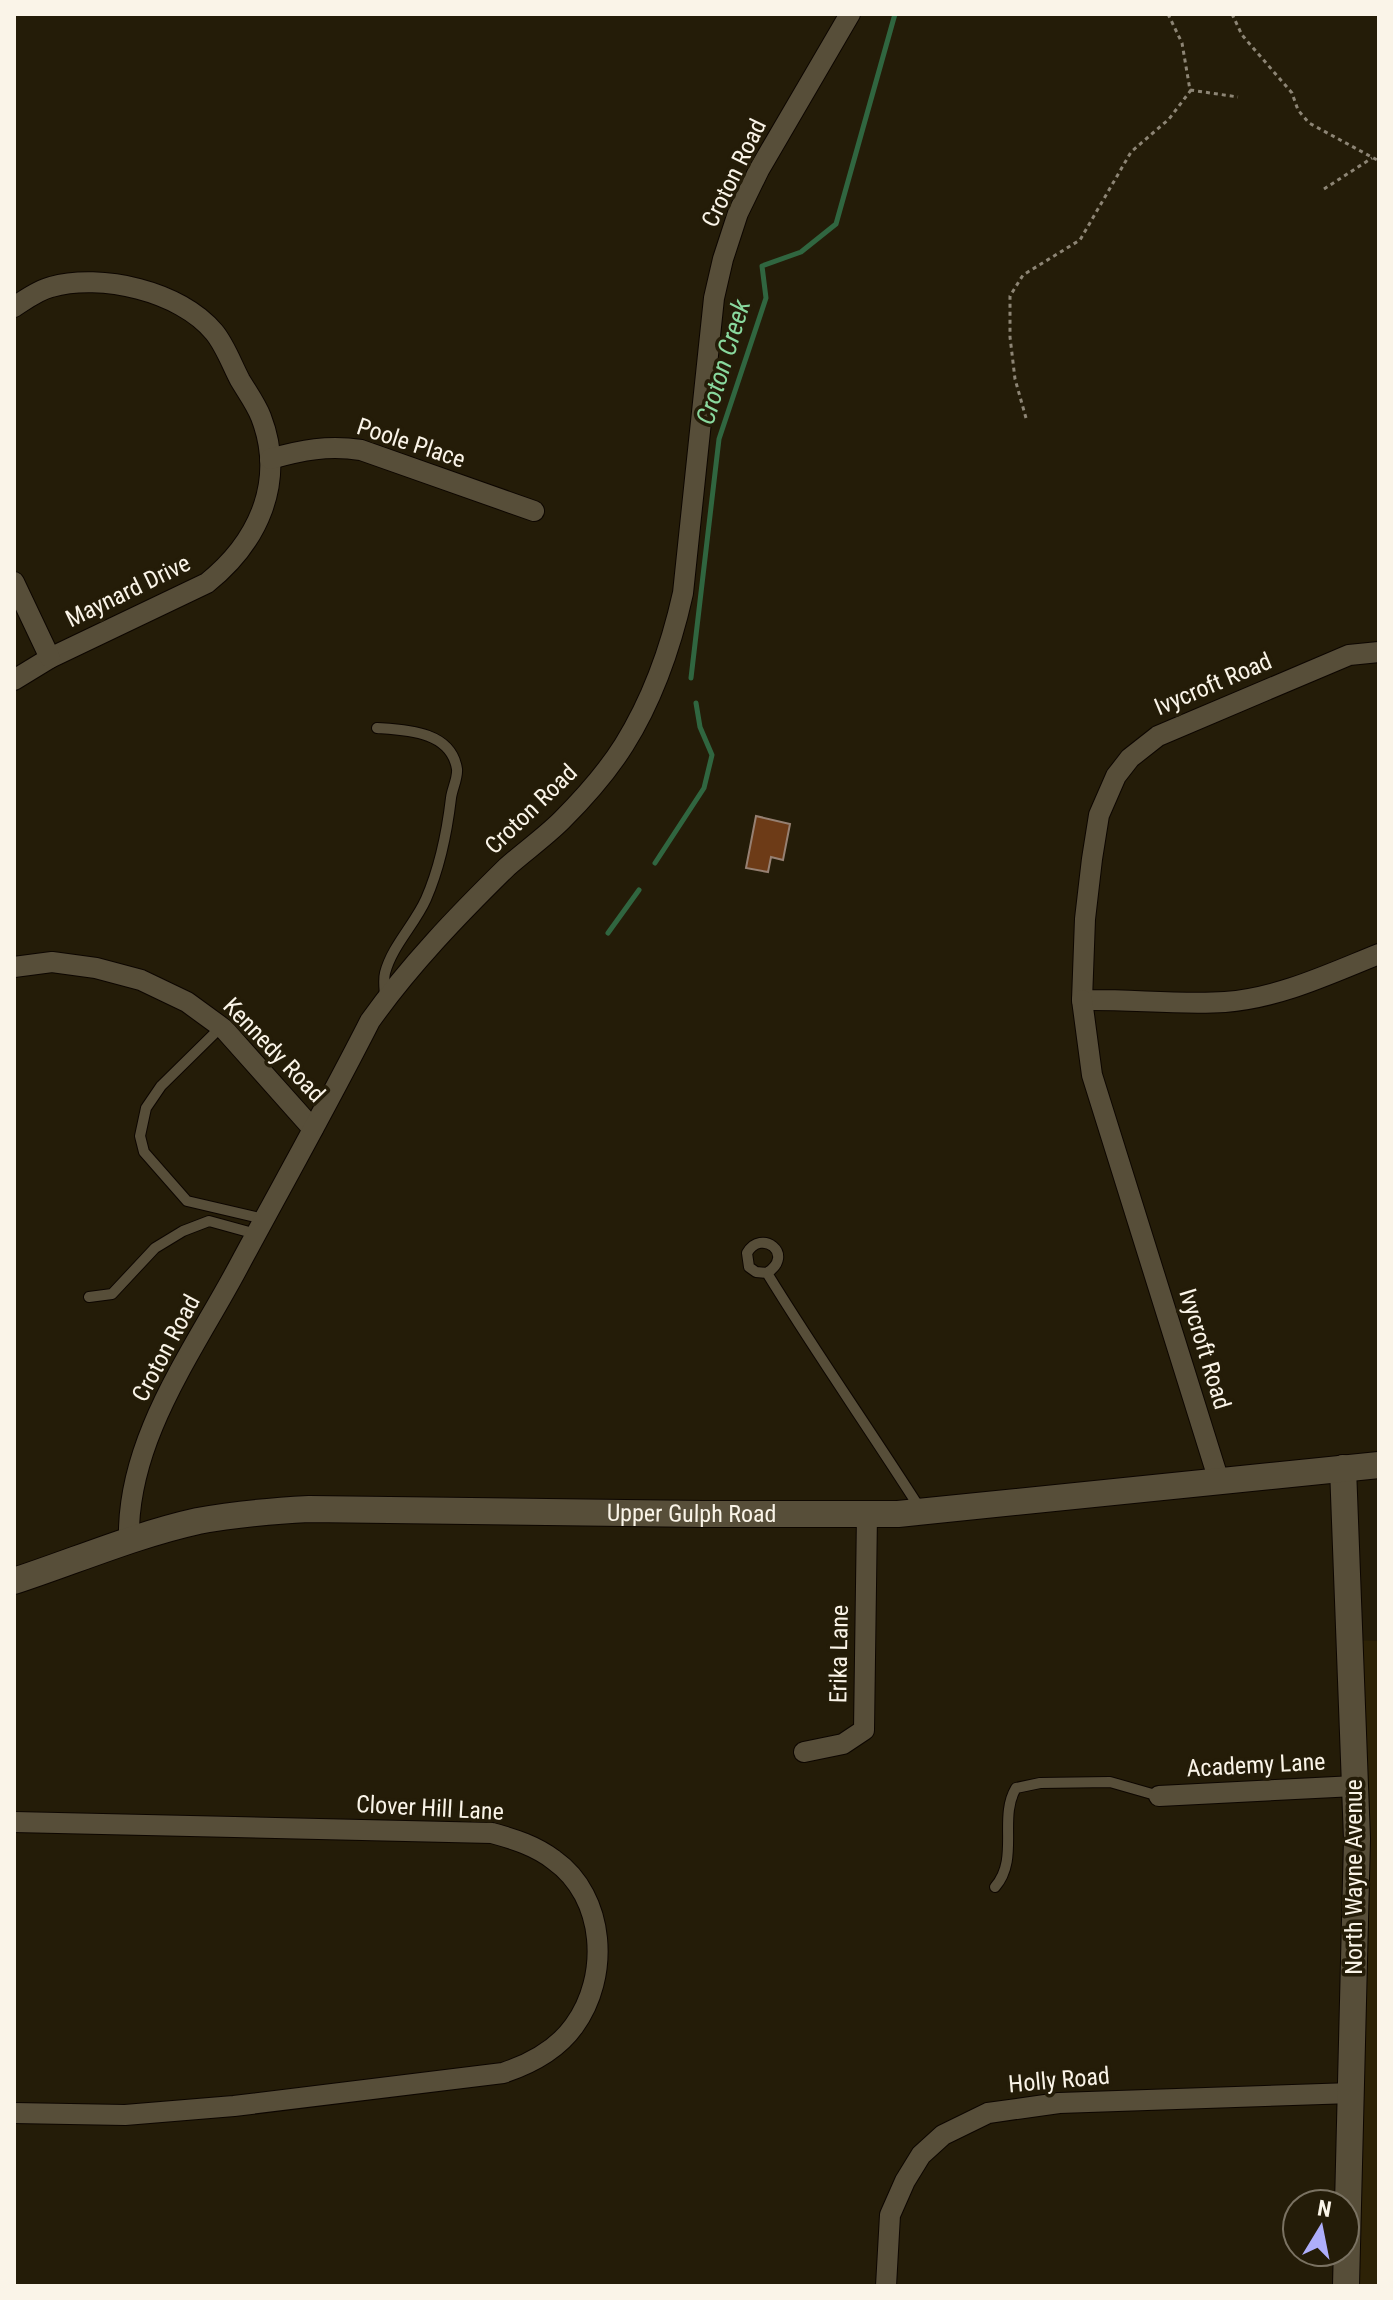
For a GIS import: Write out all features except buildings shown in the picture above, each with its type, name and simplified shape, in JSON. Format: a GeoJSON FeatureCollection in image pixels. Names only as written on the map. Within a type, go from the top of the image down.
{"type":"FeatureCollection","features":[{"type":"Feature","properties":{"kind":"street","name":"Croton Road"},"geometry":{"type":"LineString","coordinates":[[129,1541],[130,1505],[138,1464],[163,1405],[370,1021],[395,985],[508,867],[561,821],[598,780],[623,747],[644,711],[661,673],[683,593],[714,298],[723,259],[738,213],[759,170],[850,14]]}},
{"type":"Feature","properties":{"kind":"street","name":"Maynard Drive"},"geometry":{"type":"LineString","coordinates":[[14,307],[50,287],[81,283],[121,285],[172,301],[214,332],[260,416],[270,459],[269,484],[260,516],[243,548],[228,566],[207,583],[50,658],[14,680]]}},
{"type":"Feature","properties":{"kind":"street","name":"Poole Place"},"geometry":{"type":"LineString","coordinates":[[270,459],[312,448],[361,450],[534,511]]}},
{"type":"Feature","properties":{"kind":"street","name":"Maynard Drive"},"geometry":{"type":"LineString","coordinates":[[14,582],[50,658]]}},
{"type":"Feature","properties":{"kind":"street","name":"Ivycroft Road"},"geometry":{"type":"LineString","coordinates":[[1219,1481],[1092,1075],[1082,1000],[1085,919],[1099,815],[1116,776],[1130,758],[1158,736],[1349,655],[1379,652]]}},
{"type":"Feature","properties":{"kind":"street"},"geometry":{"type":"LineString","coordinates":[[1082,1000],[1226,1002],[1252,998],[1299,986],[1379,954]]}},
{"type":"Feature","properties":{"kind":"street","name":"Kennedy Road"},"geometry":{"type":"LineString","coordinates":[[14,967],[52,962],[96,968],[141,980],[187,1002],[221,1027],[313,1129]]}},
{"type":"Feature","properties":{"kind":"street","name":"Upper Gulph Road"},"geometry":{"type":"LineString","coordinates":[[14,1581],[198,1521],[254,1512],[309,1509],[867,1514],[1379,1465]]}},
{"type":"Feature","properties":{"kind":"street","name":"North Wayne Avenue"},"geometry":{"type":"LineString","coordinates":[[1343,1468],[1357,1839],[1346,2286]]}},
{"type":"Feature","properties":{"kind":"street","name":"Erika Lane"},"geometry":{"type":"LineString","coordinates":[[804,1752],[843,1744],[864,1730],[867,1514]]}},
{"type":"Feature","properties":{"kind":"street","name":"Academy Lane"},"geometry":{"type":"LineString","coordinates":[[1159,1796],[1355,1786]]}},
{"type":"Feature","properties":{"kind":"street","name":"Clover Hill Lane"},"geometry":{"type":"LineString","coordinates":[[14,1822],[492,1833],[541,1851],[571,1876],[591,1911],[599,1961],[588,2001],[574,2026],[544,2055],[503,2073],[219,2107],[125,2115],[14,2113]]}},
{"type":"Feature","properties":{"kind":"street","name":"Holly Road"},"geometry":{"type":"LineString","coordinates":[[886,2286],[890,2215],[905,2181],[921,2155],[943,2135],[988,2113],[1059,2103],[1352,2093]]}},
{"type":"Feature","properties":{"kind":"lane"},"geometry":{"type":"LineString","coordinates":[[377,728],[417,731],[433,738],[451,752],[457,771],[447,832],[436,870],[426,900],[399,944],[385,975],[385,1000]]}},
{"type":"Feature","properties":{"kind":"lane"},"geometry":{"type":"LineString","coordinates":[[221,1027],[161,1086],[146,1108],[140,1136],[144,1152],[187,1201],[260,1226]]}},
{"type":"Feature","properties":{"kind":"lane"},"geometry":{"type":"LineString","coordinates":[[89,1297],[112,1294],[155,1248],[183,1231],[209,1221],[260,1226]]}},
{"type":"Feature","properties":{"kind":"lane"},"geometry":{"type":"LineString","coordinates":[[767,1273],[820,1359],[922,1511]]}},
{"type":"Feature","properties":{"kind":"lane"},"geometry":{"type":"LineString","coordinates":[[995,1887],[1005,1875],[1009,1817],[1012,1794],[1016,1788],[1040,1783],[1110,1782],[1159,1796]]}},
{"type":"Feature","properties":{"kind":"path"},"geometry":{"type":"LineString","coordinates":[[1026,418],[1015,379],[1010,337],[1010,296],[1023,275],[1080,240],[1131,152],[1169,119],[1191,90],[1182,43],[1168,14]]}},
{"type":"Feature","properties":{"kind":"path"},"geometry":{"type":"LineString","coordinates":[[1232,14],[1242,35],[1292,93],[1298,110],[1309,123],[1379,161]]}},
{"type":"Feature","properties":{"kind":"path"},"geometry":{"type":"LineString","coordinates":[[1191,90],[1238,97]]}},
{"type":"Feature","properties":{"kind":"path"},"geometry":{"type":"LineString","coordinates":[[1324,189],[1372,158]]}},
{"type":"Feature","properties":{"kind":"shaded area"},"geometry":{"type":"Polygon","coordinates":[[[1349,1640],[1379,1641],[1379,2286],[1346,2286],[1346,2268],[1361,2268],[1361,2188],[1346,2188],[1349,1640]]]}},
{"type":"Feature","properties":{"kind":"waterway","name":"Croton Creek"},"geometry":{"type":"LineString","coordinates":[[691,678],[719,439],[766,298],[762,266],[801,252],[836,224],[895,14]]}},
{"type":"Feature","properties":{"kind":"waterway","name":"Croton Creek"},"geometry":{"type":"LineString","coordinates":[[655,863],[704,788],[712,755],[700,727],[696,703]]}},
{"type":"Feature","properties":{"kind":"waterway","name":"Croton Creek"},"geometry":{"type":"LineString","coordinates":[[608,933],[639,890]]}}]}
